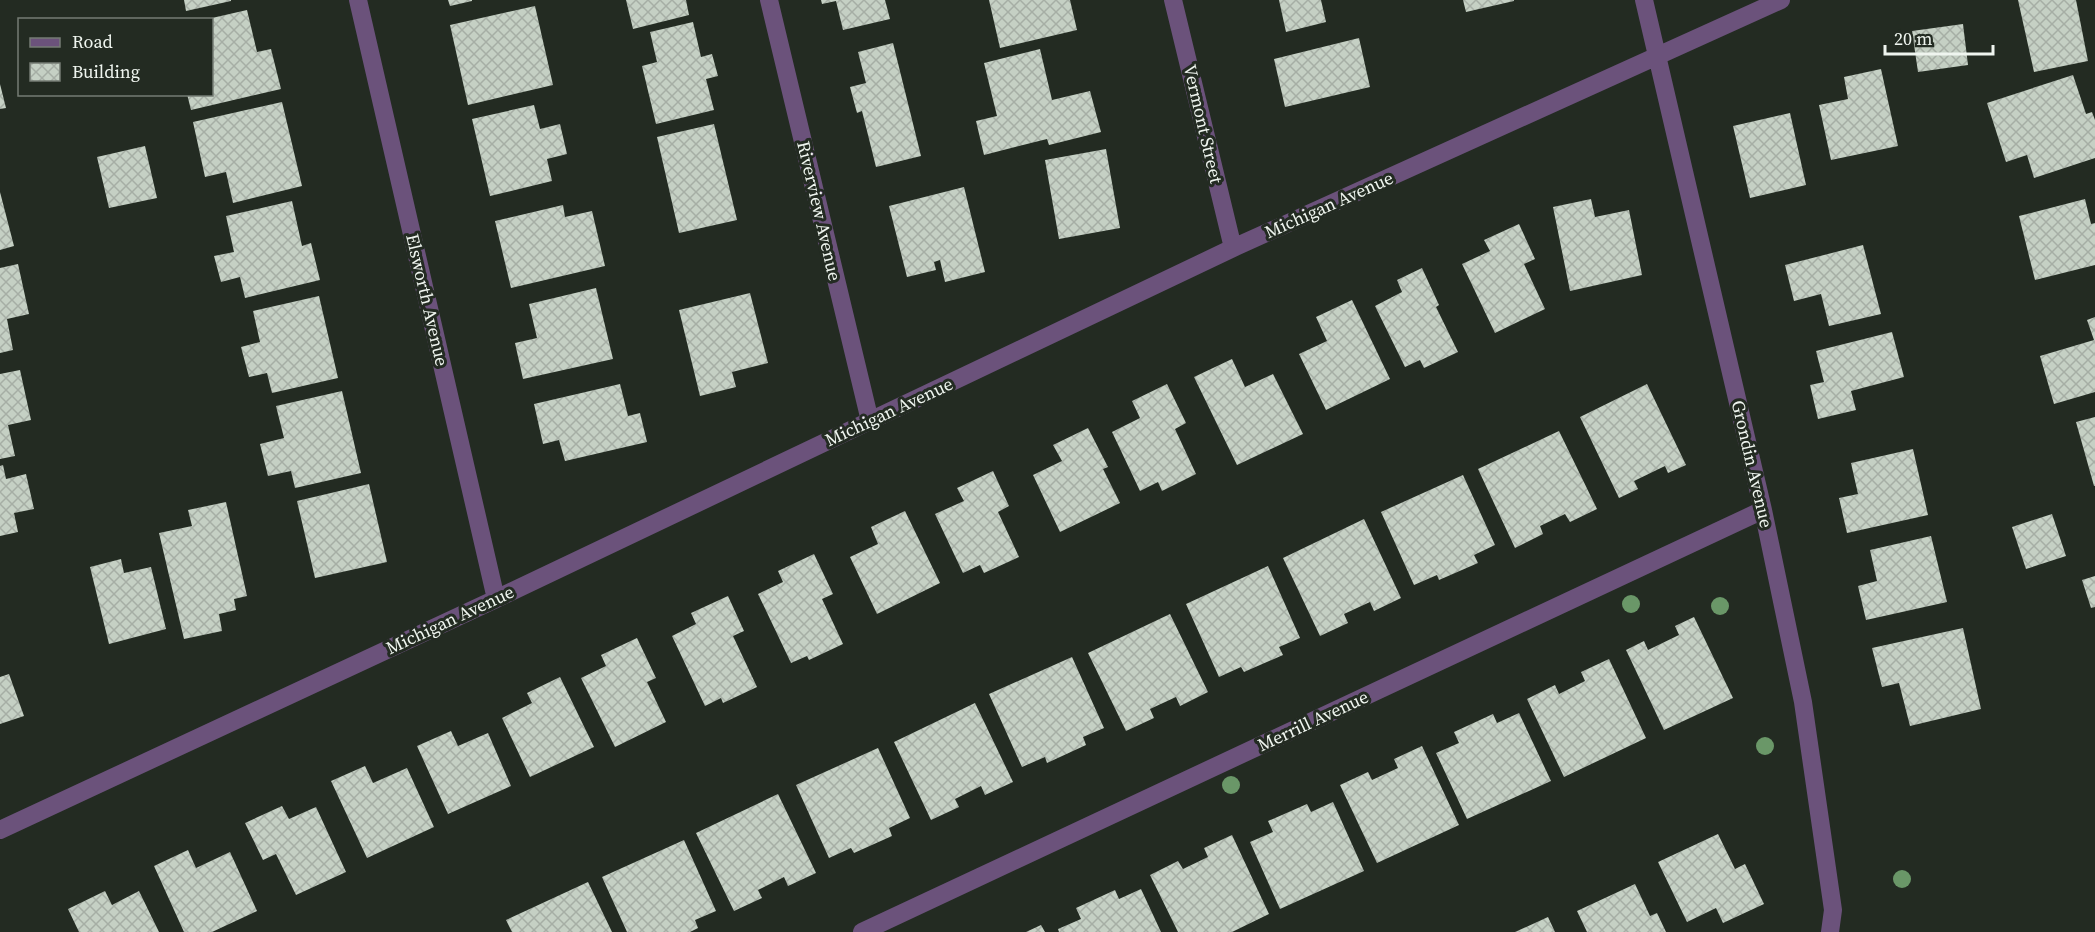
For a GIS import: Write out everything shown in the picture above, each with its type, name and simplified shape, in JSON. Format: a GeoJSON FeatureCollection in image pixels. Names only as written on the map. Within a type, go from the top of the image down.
{"type":"FeatureCollection","features":[{"type":"Feature","properties":{"kind":"street","name":"Elsworth Avenue"},"geometry":{"type":"LineString","coordinates":[[358,0],[496,599]]}},
{"type":"Feature","properties":{"kind":"street","name":"Riverview Avenue"},"geometry":{"type":"LineString","coordinates":[[769,0],[870,421]]}},
{"type":"Feature","properties":{"kind":"street","name":"Vermont Street"},"geometry":{"type":"LineString","coordinates":[[1173,0],[1233,248]]}},
{"type":"Feature","properties":{"kind":"street","name":"Grondin Avenue"},"geometry":{"type":"LineString","coordinates":[[1644,0],[1763,510],[1810,748],[1833,910],[1830,932]]}},
{"type":"Feature","properties":{"kind":"street","name":"Michigan Avenue"},"geometry":{"type":"LineString","coordinates":[[0,830],[496,599],[1233,248],[1781,0]]}},
{"type":"Feature","properties":{"kind":"street","name":"Merrill Avenue"},"geometry":{"type":"LineString","coordinates":[[862,932],[1763,510]]}},
{"type":"Feature","properties":{"kind":"building"},"geometry":{"type":"Polygon","coordinates":[[[184,0],[231,0],[231,1],[186,11],[184,0]]]}},
{"type":"Feature","properties":{"kind":"building"},"geometry":{"type":"Polygon","coordinates":[[[448,0],[472,0],[472,1],[450,6],[448,0]]]}},
{"type":"Feature","properties":{"kind":"building"},"geometry":{"type":"Polygon","coordinates":[[[626,0],[686,0],[689,15],[633,29],[626,0]]]}},
{"type":"Feature","properties":{"kind":"building"},"geometry":{"type":"Polygon","coordinates":[[[821,0],[885,0],[890,19],[843,30],[836,1],[822,4],[821,0]]]}},
{"type":"Feature","properties":{"kind":"building"},"geometry":{"type":"Polygon","coordinates":[[[989,0],[1070,0],[1077,30],[1000,48],[989,0]]]}},
{"type":"Feature","properties":{"kind":"building"},"geometry":{"type":"Polygon","coordinates":[[[1279,0],[1321,0],[1326,22],[1286,32],[1279,0]]]}},
{"type":"Feature","properties":{"kind":"building"},"geometry":{"type":"Polygon","coordinates":[[[1463,0],[1514,0],[1514,1],[1466,12],[1463,0]]]}},
{"type":"Feature","properties":{"kind":"building"},"geometry":{"type":"Polygon","coordinates":[[[2018,0],[2076,0],[2088,61],[2034,72],[2018,0]]]}},
{"type":"Feature","properties":{"kind":"building"},"geometry":{"type":"Polygon","coordinates":[[[535,6],[553,85],[468,105],[450,25],[535,6]]]}},
{"type":"Feature","properties":{"kind":"building"},"geometry":{"type":"Polygon","coordinates":[[[247,10],[257,52],[271,49],[281,89],[191,110],[188,96],[213,96],[212,18],[247,10]]]}},
{"type":"Feature","properties":{"kind":"building"},"geometry":{"type":"Polygon","coordinates":[[[693,22],[701,57],[712,54],[718,76],[706,79],[714,110],[656,124],[642,66],[657,62],[650,32],[693,22]]]}},
{"type":"Feature","properties":{"kind":"building"},"geometry":{"type":"Polygon","coordinates":[[[1963,24],[1968,65],[1918,72],[1912,31],[1963,24]]]}},
{"type":"Feature","properties":{"kind":"building"},"geometry":{"type":"Polygon","coordinates":[[[1359,38],[1370,87],[1285,107],[1274,59],[1359,38]]]}},
{"type":"Feature","properties":{"kind":"building"},"geometry":{"type":"Polygon","coordinates":[[[893,43],[921,156],[876,167],[862,111],[857,113],[850,87],[866,83],[858,52],[893,43]]]}},
{"type":"Feature","properties":{"kind":"building"},"geometry":{"type":"Polygon","coordinates":[[[1040,49],[1052,100],[1090,91],[1101,132],[1049,145],[1047,139],[984,155],[976,121],[997,116],[984,63],[1040,49]]]}},
{"type":"Feature","properties":{"kind":"building"},"geometry":{"type":"Polygon","coordinates":[[[1881,69],[1898,146],[1831,160],[1819,105],[1848,99],[1844,77],[1881,69]]]}},
{"type":"Feature","properties":{"kind":"building"},"geometry":{"type":"Polygon","coordinates":[[[2073,75],[2086,114],[2092,112],[2095,120],[2095,158],[2034,178],[2027,155],[2006,162],[1987,103],[2073,75]]]}},
{"type":"Feature","properties":{"kind":"building"},"geometry":{"type":"Polygon","coordinates":[[[0,84],[6,108],[0,109],[0,84]]]}},
{"type":"Feature","properties":{"kind":"building"},"geometry":{"type":"Polygon","coordinates":[[[282,102],[302,186],[233,203],[226,172],[205,177],[193,122],[282,102]]]}},
{"type":"Feature","properties":{"kind":"building"},"geometry":{"type":"Polygon","coordinates":[[[534,105],[540,129],[560,124],[567,154],[547,159],[552,181],[490,196],[472,119],[534,105]]]}},
{"type":"Feature","properties":{"kind":"building"},"geometry":{"type":"Polygon","coordinates":[[[1790,113],[1806,185],[1750,198],[1733,126],[1790,113]]]}},
{"type":"Feature","properties":{"kind":"building"},"geometry":{"type":"Polygon","coordinates":[[[714,124],[737,220],[679,233],[657,137],[714,124]]]}},
{"type":"Feature","properties":{"kind":"building"},"geometry":{"type":"Polygon","coordinates":[[[145,146],[157,198],[109,208],[97,157],[145,146]]]}},
{"type":"Feature","properties":{"kind":"building"},"geometry":{"type":"Polygon","coordinates":[[[1106,149],[1120,228],[1059,239],[1045,160],[1106,149]]]}},
{"type":"Feature","properties":{"kind":"building"},"geometry":{"type":"Polygon","coordinates":[[[964,187],[985,272],[945,282],[940,260],[934,262],[936,270],[907,277],[889,206],[964,187]]]}},
{"type":"Feature","properties":{"kind":"building"},"geometry":{"type":"Polygon","coordinates":[[[0,192],[14,246],[0,250],[0,192]]]}},
{"type":"Feature","properties":{"kind":"building"},"geometry":{"type":"Polygon","coordinates":[[[1591,199],[1595,217],[1629,210],[1642,275],[1570,291],[1553,207],[1591,199]]]}},
{"type":"Feature","properties":{"kind":"building"},"geometry":{"type":"Polygon","coordinates":[[[2085,199],[2091,224],[2095,223],[2095,265],[2035,280],[2019,216],[2085,199]]]}},
{"type":"Feature","properties":{"kind":"building"},"geometry":{"type":"Polygon","coordinates":[[[292,201],[302,246],[311,243],[320,280],[245,298],[240,277],[221,282],[214,256],[234,252],[226,216],[292,201]]]}},
{"type":"Feature","properties":{"kind":"building"},"geometry":{"type":"Polygon","coordinates":[[[563,205],[565,217],[592,211],[605,266],[511,288],[495,221],[563,205]]]}},
{"type":"Feature","properties":{"kind":"building"},"geometry":{"type":"Polygon","coordinates":[[[1519,224],[1535,259],[1524,264],[1545,309],[1495,333],[1462,264],[1490,251],[1484,240],[1519,224]]]}},
{"type":"Feature","properties":{"kind":"building"},"geometry":{"type":"Polygon","coordinates":[[[1863,245],[1881,314],[1829,326],[1821,294],[1794,301],[1785,265],[1863,245]]]}},
{"type":"Feature","properties":{"kind":"building"},"geometry":{"type":"Polygon","coordinates":[[[18,264],[29,314],[7,319],[13,350],[0,353],[0,268],[18,264]]]}},
{"type":"Feature","properties":{"kind":"building"},"geometry":{"type":"Polygon","coordinates":[[[1422,268],[1439,305],[1436,307],[1458,352],[1424,368],[1420,360],[1405,367],[1375,306],[1402,292],[1397,280],[1422,268]]]}},
{"type":"Feature","properties":{"kind":"building"},"geometry":{"type":"Polygon","coordinates":[[[596,288],[613,359],[523,379],[515,343],[537,338],[529,304],[596,288]]]}},
{"type":"Feature","properties":{"kind":"building"},"geometry":{"type":"Polygon","coordinates":[[[750,293],[768,363],[732,372],[736,387],[700,396],[679,310],[750,293]]]}},
{"type":"Feature","properties":{"kind":"building"},"geometry":{"type":"Polygon","coordinates":[[[319,296],[338,378],[272,393],[267,373],[249,377],[241,347],[260,342],[253,311],[319,296]]]}},
{"type":"Feature","properties":{"kind":"building"},"geometry":{"type":"Polygon","coordinates":[[[1352,300],[1390,379],[1326,410],[1299,354],[1327,341],[1316,317],[1352,300]]]}},
{"type":"Feature","properties":{"kind":"building"},"geometry":{"type":"Polygon","coordinates":[[[2095,317],[2095,392],[2054,404],[2040,356],[2094,340],[2087,320],[2095,317]]]}},
{"type":"Feature","properties":{"kind":"building"},"geometry":{"type":"Polygon","coordinates":[[[1892,332],[1904,377],[1851,391],[1856,410],[1818,419],[1810,385],[1824,382],[1816,351],[1892,332]]]}},
{"type":"Feature","properties":{"kind":"building"},"geometry":{"type":"Polygon","coordinates":[[[1232,359],[1245,387],[1273,374],[1303,434],[1237,465],[1194,377],[1232,359]]]}},
{"type":"Feature","properties":{"kind":"building"},"geometry":{"type":"Polygon","coordinates":[[[20,370],[31,420],[8,425],[15,456],[0,459],[0,374],[20,370]]]}},
{"type":"Feature","properties":{"kind":"building"},"geometry":{"type":"Polygon","coordinates":[[[620,384],[628,416],[640,413],[647,442],[565,461],[559,440],[543,444],[534,404],[620,384]]]}},
{"type":"Feature","properties":{"kind":"building"},"geometry":{"type":"Polygon","coordinates":[[[1167,384],[1186,423],[1175,429],[1196,474],[1162,491],[1158,482],[1140,491],[1112,432],[1140,418],[1132,401],[1167,384]]]}},
{"type":"Feature","properties":{"kind":"building"},"geometry":{"type":"Polygon","coordinates":[[[1647,384],[1686,465],[1668,473],[1665,466],[1634,481],[1638,489],[1619,498],[1580,417],[1647,384]]]}},
{"type":"Feature","properties":{"kind":"building"},"geometry":{"type":"Polygon","coordinates":[[[342,391],[361,473],[295,488],[291,471],[268,476],[260,444],[284,438],[276,406],[342,391]]]}},
{"type":"Feature","properties":{"kind":"building"},"geometry":{"type":"Polygon","coordinates":[[[2095,417],[2095,486],[2094,486],[2076,422],[2095,417]]]}},
{"type":"Feature","properties":{"kind":"building"},"geometry":{"type":"Polygon","coordinates":[[[1088,428],[1108,467],[1103,469],[1120,503],[1060,532],[1033,475],[1062,461],[1053,445],[1088,428]]]}},
{"type":"Feature","properties":{"kind":"building"},"geometry":{"type":"Polygon","coordinates":[[[1559,431],[1597,509],[1570,522],[1565,514],[1540,526],[1543,534],[1515,548],[1478,469],[1559,431]]]}},
{"type":"Feature","properties":{"kind":"building"},"geometry":{"type":"Polygon","coordinates":[[[1913,449],[1928,515],[1847,533],[1839,498],[1858,494],[1851,463],[1913,449]]]}},
{"type":"Feature","properties":{"kind":"building"},"geometry":{"type":"Polygon","coordinates":[[[3,465],[6,479],[26,474],[34,509],[14,513],[18,532],[0,536],[0,466],[3,465]]]}},
{"type":"Feature","properties":{"kind":"building"},"geometry":{"type":"Polygon","coordinates":[[[993,471],[1009,506],[998,512],[1019,557],[984,573],[980,565],[963,573],[935,514],[964,501],[957,488],[993,471]]]}},
{"type":"Feature","properties":{"kind":"building"},"geometry":{"type":"Polygon","coordinates":[[[1463,475],[1495,545],[1474,555],[1478,563],[1439,580],[1437,575],[1414,585],[1381,512],[1463,475]]]}},
{"type":"Feature","properties":{"kind":"building"},"geometry":{"type":"Polygon","coordinates":[[[369,484],[387,562],[315,578],[297,501],[369,484]]]}},
{"type":"Feature","properties":{"kind":"building"},"geometry":{"type":"Polygon","coordinates":[[[226,502],[247,596],[234,599],[236,610],[219,614],[222,631],[184,639],[159,533],[192,526],[188,510],[226,502]]]}},
{"type":"Feature","properties":{"kind":"building"},"geometry":{"type":"Polygon","coordinates":[[[905,511],[940,583],[877,614],[850,557],[878,544],[871,527],[905,511]]]}},
{"type":"Feature","properties":{"kind":"building"},"geometry":{"type":"Polygon","coordinates":[[[2052,514],[2066,556],[2026,569],[2012,527],[2052,514]]]}},
{"type":"Feature","properties":{"kind":"building"},"geometry":{"type":"Polygon","coordinates":[[[1364,519],[1401,598],[1374,611],[1370,602],[1344,614],[1348,623],[1320,636],[1283,558],[1364,519]]]}},
{"type":"Feature","properties":{"kind":"building"},"geometry":{"type":"Polygon","coordinates":[[[1931,536],[1947,602],[1866,620],[1858,586],[1877,581],[1870,550],[1931,536]]]}},
{"type":"Feature","properties":{"kind":"building"},"geometry":{"type":"Polygon","coordinates":[[[814,554],[833,594],[822,599],[843,644],[809,660],[807,656],[791,663],[758,594],[783,582],[778,571],[814,554]]]}},
{"type":"Feature","properties":{"kind":"building"},"geometry":{"type":"Polygon","coordinates":[[[121,559],[124,573],[151,567],[166,629],[109,644],[90,567],[121,559]]]}},
{"type":"Feature","properties":{"kind":"building"},"geometry":{"type":"Polygon","coordinates":[[[1268,566],[1300,638],[1279,647],[1283,655],[1244,672],[1241,667],[1219,677],[1186,604],[1268,566]]]}},
{"type":"Feature","properties":{"kind":"building"},"geometry":{"type":"Polygon","coordinates":[[[2095,576],[2095,607],[2091,608],[2082,580],[2095,576]]]}},
{"type":"Feature","properties":{"kind":"building"},"geometry":{"type":"Polygon","coordinates":[[[728,596],[744,631],[733,636],[757,687],[723,703],[721,698],[705,706],[672,636],[696,624],[691,613],[728,596]]]}},
{"type":"Feature","properties":{"kind":"building"},"geometry":{"type":"Polygon","coordinates":[[[1170,614],[1208,692],[1180,706],[1176,697],[1150,709],[1154,718],[1126,731],[1088,653],[1170,614]]]}},
{"type":"Feature","properties":{"kind":"building"},"geometry":{"type":"Polygon","coordinates":[[[1694,617],[1733,698],[1664,730],[1626,650],[1644,641],[1648,650],[1679,635],[1675,626],[1694,617]]]}},
{"type":"Feature","properties":{"kind":"building"},"geometry":{"type":"Polygon","coordinates":[[[1963,628],[1981,709],[1910,726],[1899,683],[1882,687],[1872,648],[1963,628]]]}},
{"type":"Feature","properties":{"kind":"building"},"geometry":{"type":"Polygon","coordinates":[[[637,638],[656,678],[647,682],[666,722],[615,747],[581,678],[606,666],[601,655],[637,638]]]}},
{"type":"Feature","properties":{"kind":"building"},"geometry":{"type":"Polygon","coordinates":[[[1072,657],[1104,728],[1083,737],[1086,745],[1047,763],[1045,757],[1022,767],[989,694],[1072,657]]]}},
{"type":"Feature","properties":{"kind":"building"},"geometry":{"type":"Polygon","coordinates":[[[1609,659],[1646,738],[1564,777],[1527,699],[1555,685],[1559,694],[1585,681],[1581,672],[1609,659]]]}},
{"type":"Feature","properties":{"kind":"building"},"geometry":{"type":"Polygon","coordinates":[[[9,674],[24,716],[0,724],[0,677],[9,674]]]}},
{"type":"Feature","properties":{"kind":"building"},"geometry":{"type":"Polygon","coordinates":[[[560,677],[594,747],[530,777],[502,718],[532,703],[527,693],[560,677]]]}},
{"type":"Feature","properties":{"kind":"building"},"geometry":{"type":"Polygon","coordinates":[[[975,703],[1013,782],[985,795],[981,786],[955,799],[959,807],[931,820],[894,742],[975,703]]]}},
{"type":"Feature","properties":{"kind":"building"},"geometry":{"type":"Polygon","coordinates":[[[1519,713],[1551,781],[1467,819],[1436,753],[1459,743],[1454,732],[1493,714],[1497,723],[1519,713]]]}},
{"type":"Feature","properties":{"kind":"building"},"geometry":{"type":"Polygon","coordinates":[[[451,731],[458,746],[488,733],[511,786],[448,814],[417,746],[451,731]]]}},
{"type":"Feature","properties":{"kind":"building"},"geometry":{"type":"Polygon","coordinates":[[[1422,746],[1459,825],[1377,863],[1340,785],[1368,772],[1372,780],[1398,768],[1394,759],[1422,746]]]}},
{"type":"Feature","properties":{"kind":"building"},"geometry":{"type":"Polygon","coordinates":[[[878,748],[910,818],[889,828],[892,836],[854,853],[851,848],[829,858],[796,785],[878,748]]]}},
{"type":"Feature","properties":{"kind":"building"},"geometry":{"type":"Polygon","coordinates":[[[365,766],[373,783],[407,768],[434,827],[367,858],[331,781],[365,766]]]}},
{"type":"Feature","properties":{"kind":"building"},"geometry":{"type":"Polygon","coordinates":[[[778,794],[816,873],[788,886],[784,877],[758,890],[762,898],[734,911],[696,833],[778,794]]]}},
{"type":"Feature","properties":{"kind":"building"},"geometry":{"type":"Polygon","coordinates":[[[1333,802],[1364,871],[1280,909],[1250,842],[1273,832],[1268,821],[1307,804],[1311,812],[1333,802]]]}},
{"type":"Feature","properties":{"kind":"building"},"geometry":{"type":"Polygon","coordinates":[[[282,806],[289,819],[316,807],[346,872],[296,895],[276,854],[263,860],[245,823],[282,806]]]}},
{"type":"Feature","properties":{"kind":"building"},"geometry":{"type":"Polygon","coordinates":[[[1718,834],[1735,869],[1745,864],[1764,904],[1723,923],[1716,908],[1687,922],[1658,862],[1718,834]]]}},
{"type":"Feature","properties":{"kind":"building"},"geometry":{"type":"Polygon","coordinates":[[[1232,835],[1269,914],[1232,932],[1178,932],[1150,875],[1178,861],[1183,869],[1208,857],[1204,848],[1232,835]]]}},
{"type":"Feature","properties":{"kind":"building"},"geometry":{"type":"Polygon","coordinates":[[[684,840],[716,911],[695,920],[698,928],[690,932],[627,932],[602,877],[684,840]]]}},
{"type":"Feature","properties":{"kind":"building"},"geometry":{"type":"Polygon","coordinates":[[[188,850],[196,868],[230,852],[257,911],[212,932],[184,932],[154,866],[188,850]]]}},
{"type":"Feature","properties":{"kind":"building"},"geometry":{"type":"Polygon","coordinates":[[[588,882],[612,932],[512,932],[506,920],[588,882]]]}},
{"type":"Feature","properties":{"kind":"building"},"geometry":{"type":"Polygon","coordinates":[[[1635,884],[1650,916],[1657,913],[1666,932],[1587,932],[1577,911],[1635,884]]]}},
{"type":"Feature","properties":{"kind":"building"},"geometry":{"type":"Polygon","coordinates":[[[1141,889],[1161,932],[1059,932],[1058,929],[1081,919],[1076,908],[1115,890],[1119,899],[1141,889]]]}},
{"type":"Feature","properties":{"kind":"building"},"geometry":{"type":"Polygon","coordinates":[[[105,891],[112,905],[139,891],[159,932],[79,932],[68,909],[105,891]]]}},
{"type":"Feature","properties":{"kind":"building"},"geometry":{"type":"Polygon","coordinates":[[[1548,917],[1555,932],[1515,932],[1548,917]]]}},
{"type":"Feature","properties":{"kind":"building"},"geometry":{"type":"Polygon","coordinates":[[[1041,925],[1045,932],[1026,932],[1041,925]]]}}]}
